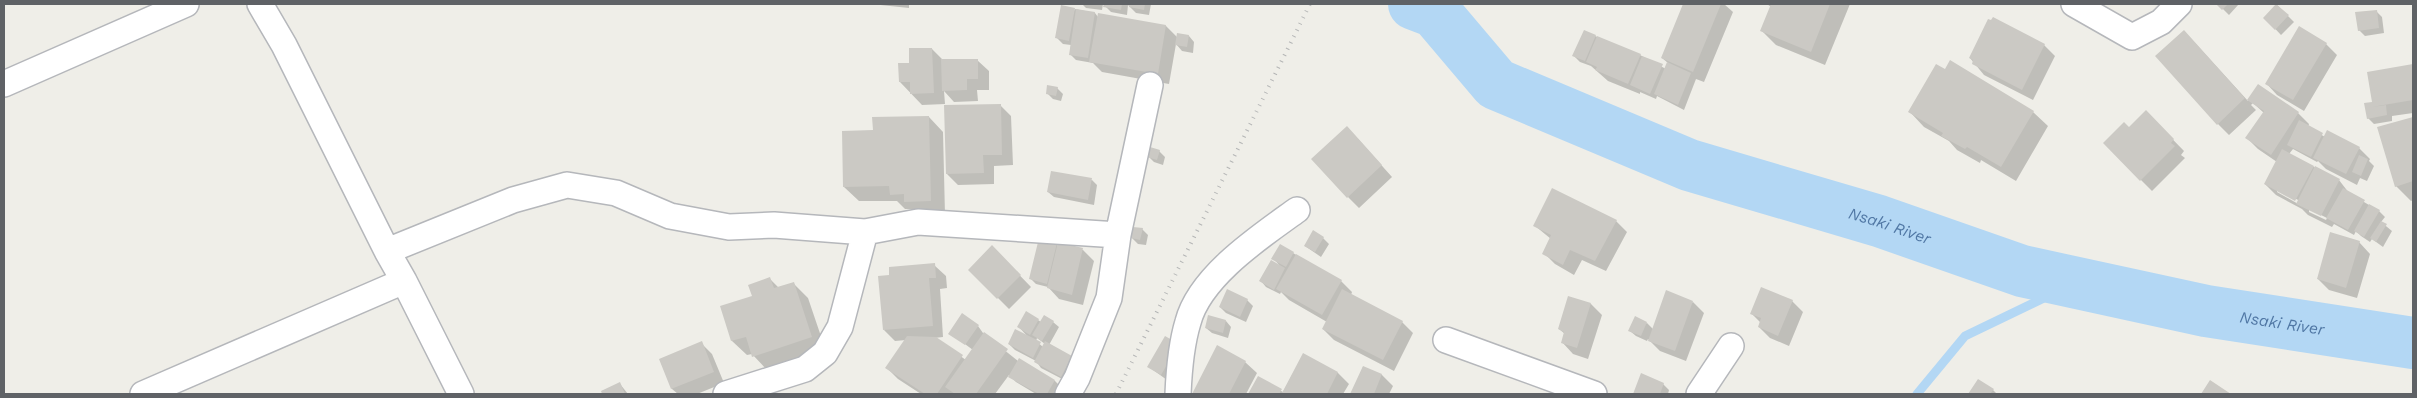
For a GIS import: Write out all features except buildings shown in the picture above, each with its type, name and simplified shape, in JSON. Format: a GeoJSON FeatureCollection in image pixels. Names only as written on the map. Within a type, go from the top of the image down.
{"type":"FeatureCollection","features":[{"type":"Feature","properties":{"kind":"street"},"geometry":{"type":"LineString","coordinates":[[4,84],[186,4]]}},
{"type":"Feature","properties":{"kind":"street"},"geometry":{"type":"LineString","coordinates":[[260,4],[284,45],[386,251],[404,281],[461,394]]}},
{"type":"Feature","properties":{"kind":"street"},"geometry":{"type":"LineString","coordinates":[[2074,4],[2132,37],[2161,22],[2179,4]]}},
{"type":"Feature","properties":{"kind":"street"},"geometry":{"type":"LineString","coordinates":[[1068,394],[1077,378],[1109,298],[1118,234],[1150,85]]}},
{"type":"Feature","properties":{"kind":"street"},"geometry":{"type":"LineString","coordinates":[[386,251],[513,200],[567,185],[616,193],[670,216],[729,227],[774,225],[865,232],[918,222],[1118,234]]}},
{"type":"Feature","properties":{"kind":"street"},"geometry":{"type":"LineString","coordinates":[[1178,394],[1188,320],[1205,290],[1238,253],[1297,210]]}},
{"type":"Feature","properties":{"kind":"street"},"geometry":{"type":"LineString","coordinates":[[726,394],[805,369],[825,353],[840,327],[865,232]]}},
{"type":"Feature","properties":{"kind":"street"},"geometry":{"type":"LineString","coordinates":[[143,394],[404,281]]}},
{"type":"Feature","properties":{"kind":"street"},"geometry":{"type":"LineString","coordinates":[[1446,340],[1594,394]]}},
{"type":"Feature","properties":{"kind":"street"},"geometry":{"type":"LineString","coordinates":[[1699,394],[1731,346]]}},
{"type":"Feature","properties":{"kind":"waterway","name":"Nsaki River"},"geometry":{"type":"LineString","coordinates":[[1414,4],[1435,12],[1496,84],[1689,165],[1879,221],[2022,271],[2206,311],[2413,343]]}},
{"type":"Feature","properties":{"kind":"waterway"},"geometry":{"type":"LineString","coordinates":[[1917,394],[1965,336],[2075,283]]}},
{"type":"Feature","properties":{"kind":"railway"},"geometry":{"type":"LineString","coordinates":[[1116,394],[1310,4]]}}]}
